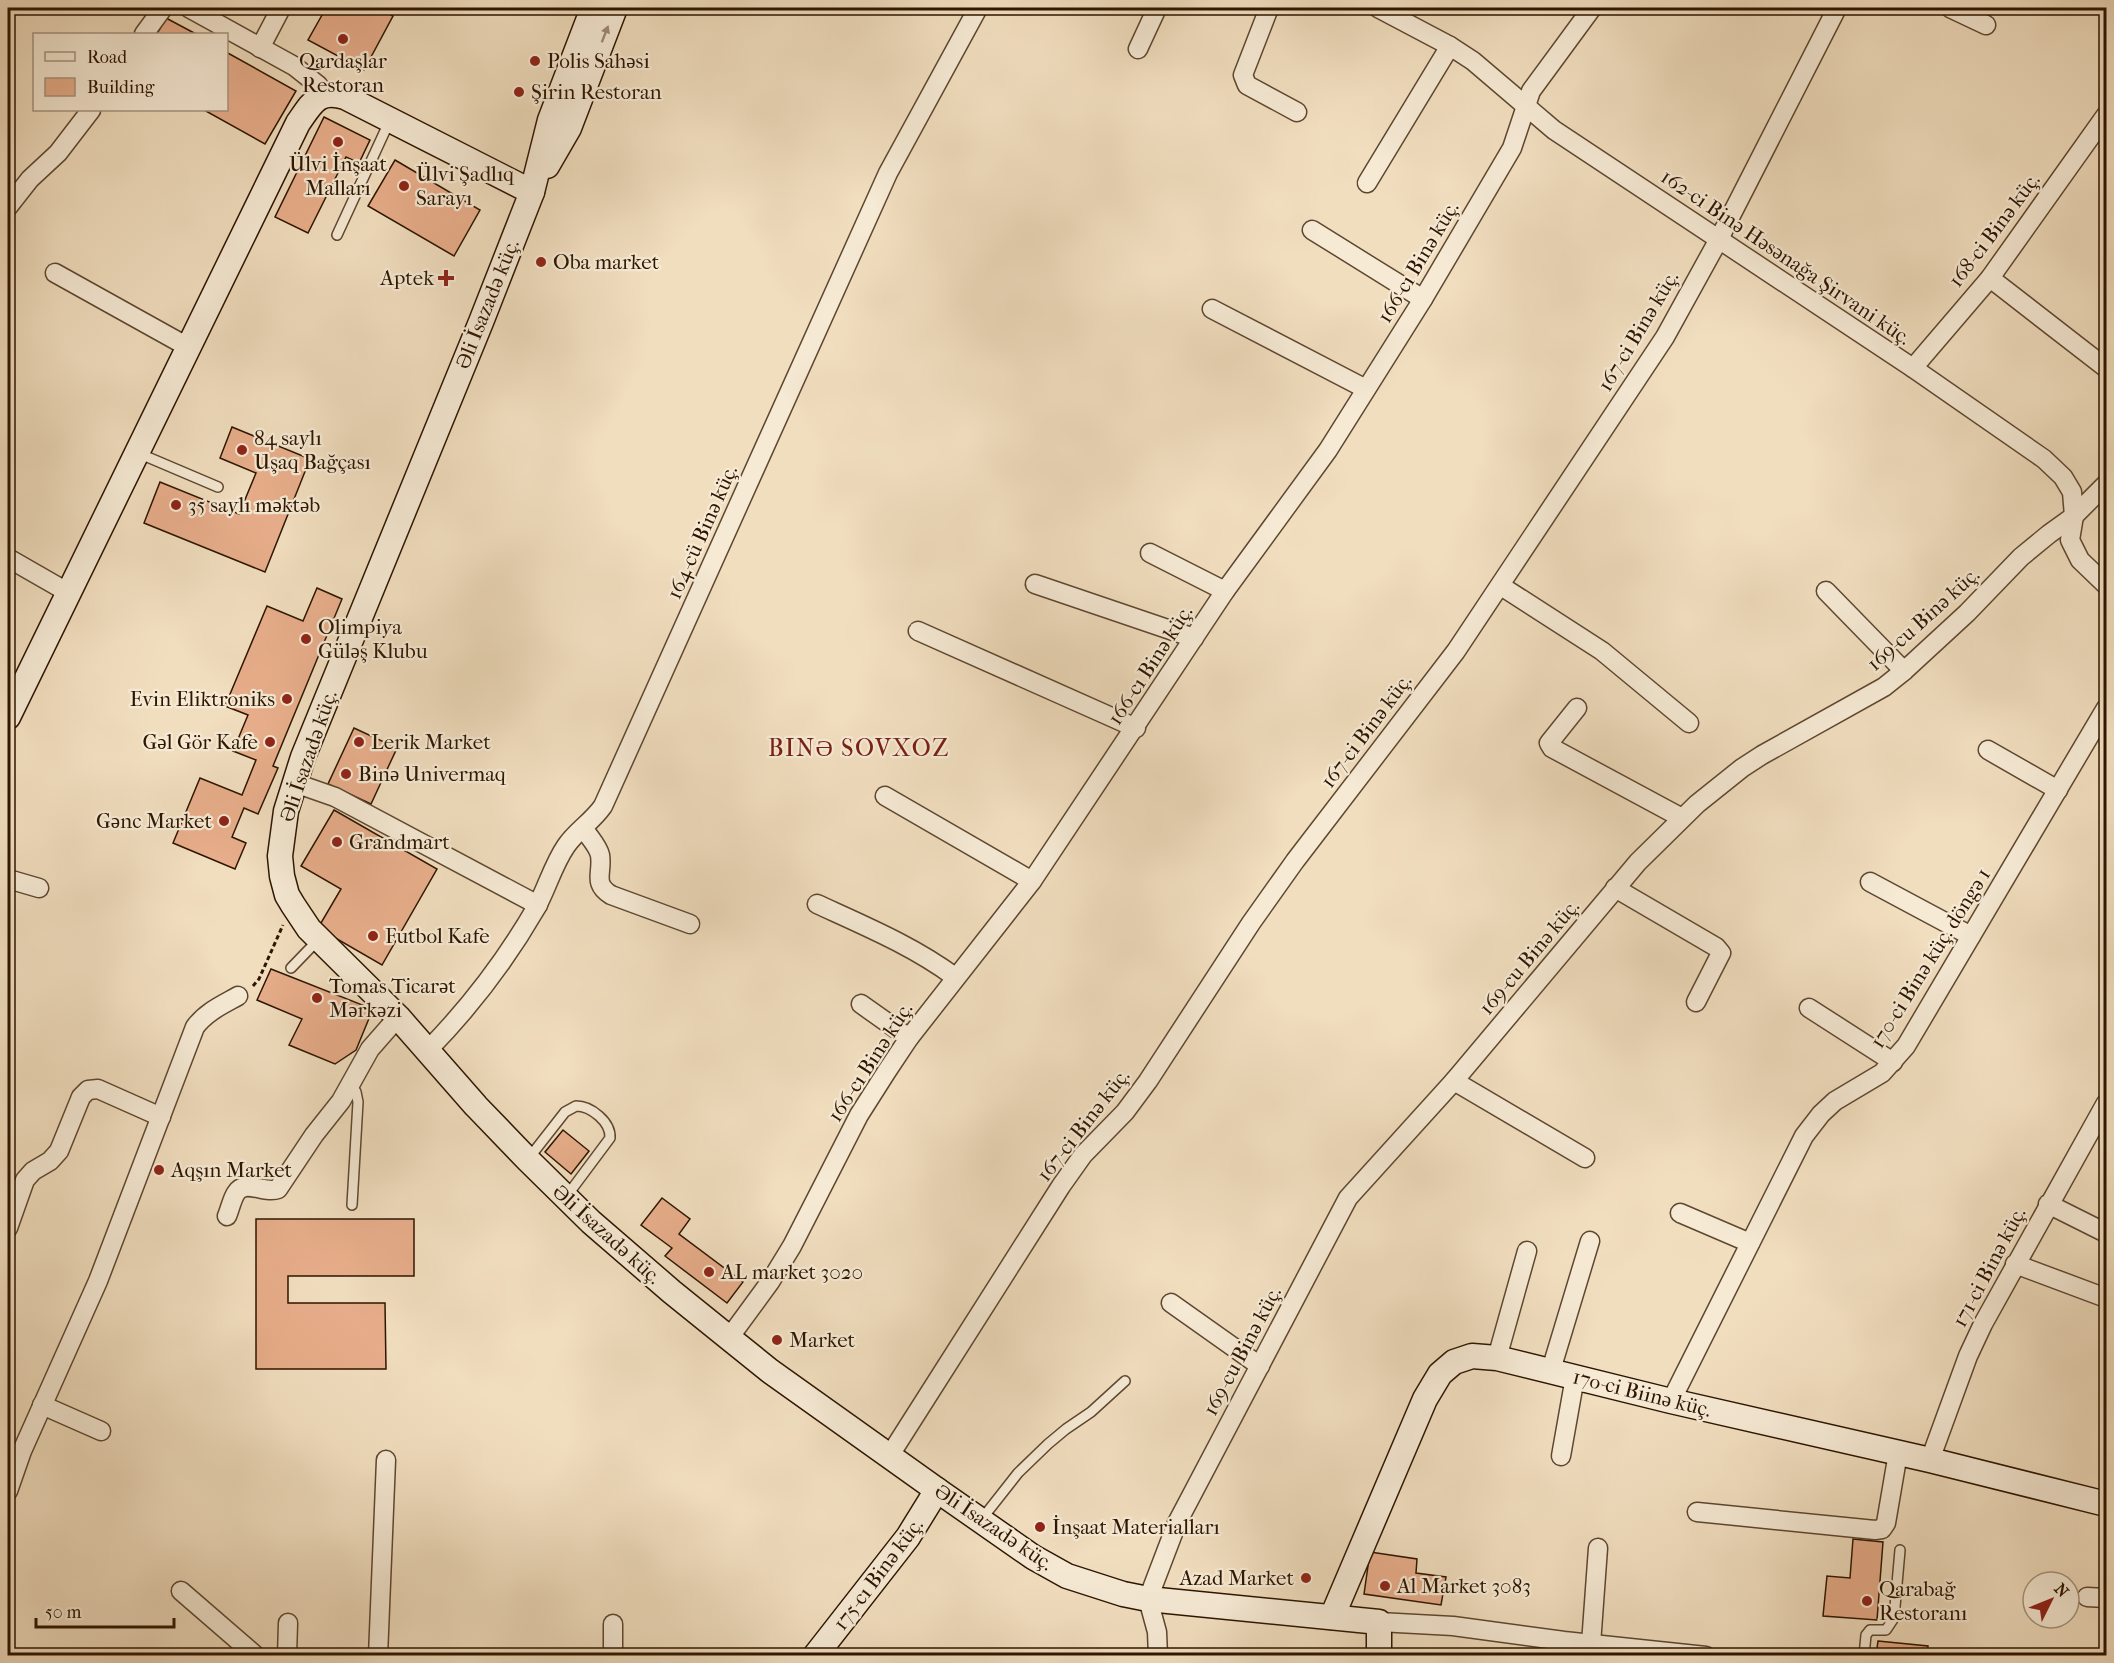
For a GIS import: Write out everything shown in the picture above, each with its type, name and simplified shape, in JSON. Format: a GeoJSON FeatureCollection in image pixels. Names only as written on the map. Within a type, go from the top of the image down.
{"type":"FeatureCollection","features":[{"type":"Feature","properties":{"kind":"street"},"geometry":{"type":"LineString","coordinates":[[145,33],[163,8]]}},
{"type":"Feature","properties":{"kind":"street"},"geometry":{"type":"LineString","coordinates":[[189,8],[309,77],[325,94]]}},
{"type":"Feature","properties":{"kind":"street"},"geometry":{"type":"LineString","coordinates":[[260,48],[281,8]]}},
{"type":"Feature","properties":{"kind":"street"},"geometry":{"type":"LineString","coordinates":[[559,124],[593,8]]}},
{"type":"Feature","properties":{"kind":"street"},"geometry":{"type":"LineString","coordinates":[[559,124],[615,8]]}},
{"type":"Feature","properties":{"kind":"street","name":"164-cü Binə küç."},"geometry":{"type":"LineString","coordinates":[[428,1050],[458,1019],[487,983],[538,905],[567,845],[595,818],[603,806],[888,173],[978,8]]}},
{"type":"Feature","properties":{"kind":"street"},"geometry":{"type":"LineString","coordinates":[[1138,49],[1157,8]]}},
{"type":"Feature","properties":{"kind":"street"},"geometry":{"type":"LineString","coordinates":[[1269,8],[1243,75],[1247,85],[1297,112]]}},
{"type":"Feature","properties":{"kind":"street","name":"162-ci Binə Həsənağa Şirvani küç."},"geometry":{"type":"LineString","coordinates":[[1378,8],[1450,46],[1489,73],[1554,130],[1913,368],[2044,459],[2063,477],[2072,492],[2074,516],[2070,540],[2080,560],[2106,585]]}},
{"type":"Feature","properties":{"kind":"street","name":"166-cı Binə küç."},"geometry":{"type":"LineString","coordinates":[[729,1338],[792,1246],[859,1114],[909,1038],[1032,881],[1136,728],[1225,591],[1328,450],[1423,299],[1512,148],[1521,128],[1525,104],[1537,82],[1592,8]]}},
{"type":"Feature","properties":{"kind":"street","name":"167-ci Binə küç."},"geometry":{"type":"LineString","coordinates":[[890,1455],[1083,1155],[1125,1112],[1148,1081],[1257,914],[1456,651],[1665,337],[1719,239],[1837,8]]}},
{"type":"Feature","properties":{"kind":"street"},"geometry":{"type":"LineString","coordinates":[[1950,8],[1986,25]]}},
{"type":"Feature","properties":{"kind":"street"},"geometry":{"type":"LineString","coordinates":[[1367,183],[1450,46]]}},
{"type":"Feature","properties":{"kind":"street"},"geometry":{"type":"LineString","coordinates":[[8,717],[298,123],[316,99],[325,94],[345,97],[532,192]]}},
{"type":"Feature","properties":{"kind":"street"},"geometry":{"type":"LineString","coordinates":[[8,207],[30,179],[58,153],[90,111]]}},
{"type":"Feature","properties":{"kind":"street","name":"168-ci Binə küç."},"geometry":{"type":"LineString","coordinates":[[1913,368],[1990,278],[2106,115]]}},
{"type":"Feature","properties":{"kind":"street","name":"Əli İsazadə küç."},"geometry":{"type":"LineString","coordinates":[[559,124],[481,322],[314,729],[286,811],[280,856],[282,876],[287,895],[309,929],[398,1017],[528,1160],[566,1198],[655,1278],[770,1371],[1033,1557],[1067,1576],[1123,1594],[1148,1599],[1379,1622],[1453,1626],[1564,1648],[1591,1644],[1706,1656]]}},
{"type":"Feature","properties":{"kind":"street"},"geometry":{"type":"LineString","coordinates":[[1312,230],[1423,299]]}},
{"type":"Feature","properties":{"kind":"street"},"geometry":{"type":"LineString","coordinates":[[55,273],[188,347]]}},
{"type":"Feature","properties":{"kind":"street"},"geometry":{"type":"LineString","coordinates":[[1990,278],[2106,368]]}},
{"type":"Feature","properties":{"kind":"street"},"geometry":{"type":"LineString","coordinates":[[1212,309],[1366,389]]}},
{"type":"Feature","properties":{"kind":"street","name":"169-cu Binə küç."},"geometry":{"type":"LineString","coordinates":[[1148,1599],[1177,1523],[1348,1198],[1454,1081],[1615,888],[1682,818],[1742,768],[1884,687],[1966,613],[2021,557],[2074,516],[2106,484]]}},
{"type":"Feature","properties":{"kind":"street"},"geometry":{"type":"LineString","coordinates":[[1150,553],[1225,591]]}},
{"type":"Feature","properties":{"kind":"street"},"geometry":{"type":"LineString","coordinates":[[8,558],[69,593]]}},
{"type":"Feature","properties":{"kind":"street"},"geometry":{"type":"LineString","coordinates":[[1035,584],[1194,638]]}},
{"type":"Feature","properties":{"kind":"street"},"geometry":{"type":"LineString","coordinates":[[1501,586],[1602,651],[1689,723]]}},
{"type":"Feature","properties":{"kind":"street"},"geometry":{"type":"LineString","coordinates":[[1826,591],[1904,671]]}},
{"type":"Feature","properties":{"kind":"street"},"geometry":{"type":"LineString","coordinates":[[918,631],[1136,728]]}},
{"type":"Feature","properties":{"kind":"street"},"geometry":{"type":"LineString","coordinates":[[1577,708],[1549,743],[1552,748],[1682,818]]}},
{"type":"Feature","properties":{"kind":"street","name":"170-ci Binə küç. döngə 1"},"geometry":{"type":"LineString","coordinates":[[1671,1401],[1804,1136],[1821,1114],[1835,1101],[1882,1074],[1906,1046],[2106,708]]}},
{"type":"Feature","properties":{"kind":"street"},"geometry":{"type":"LineString","coordinates":[[1988,750],[2058,790]]}},
{"type":"Feature","properties":{"kind":"street"},"geometry":{"type":"LineString","coordinates":[[295,783],[335,797],[538,905]]}},
{"type":"Feature","properties":{"kind":"street"},"geometry":{"type":"LineString","coordinates":[[885,796],[1032,881]]}},
{"type":"Feature","properties":{"kind":"street"},"geometry":{"type":"LineString","coordinates":[[584,829],[600,855],[599,882],[602,889],[611,895],[690,924]]}},
{"type":"Feature","properties":{"kind":"street"},"geometry":{"type":"LineString","coordinates":[[8,879],[39,888]]}},
{"type":"Feature","properties":{"kind":"street"},"geometry":{"type":"LineString","coordinates":[[1869,882],[1971,936]]}},
{"type":"Feature","properties":{"kind":"street"},"geometry":{"type":"LineString","coordinates":[[1615,888],[1716,947],[1721,953],[1696,1002]]}},
{"type":"Feature","properties":{"kind":"street"},"geometry":{"type":"LineString","coordinates":[[817,904],[898,941],[930,958],[956,977]]}},
{"type":"Feature","properties":{"kind":"street"},"geometry":{"type":"LineString","coordinates":[[8,1491],[15,1447],[42,1405],[89,1302],[195,1027],[211,1011],[238,996]]}},
{"type":"Feature","properties":{"kind":"street"},"geometry":{"type":"LineString","coordinates":[[861,1004],[909,1038]]}},
{"type":"Feature","properties":{"kind":"street"},"geometry":{"type":"LineString","coordinates":[[1809,1008],[1893,1062]]}},
{"type":"Feature","properties":{"kind":"street"},"geometry":{"type":"LineString","coordinates":[[227,1216],[236,1192],[241,1187],[272,1191],[278,1189],[304,1149],[341,1101],[370,1049],[398,1017]]}},
{"type":"Feature","properties":{"kind":"street"},"geometry":{"type":"LineString","coordinates":[[1454,1081],[1585,1158]]}},
{"type":"Feature","properties":{"kind":"street"},"geometry":{"type":"LineString","coordinates":[[8,1228],[26,1180],[33,1171],[50,1161],[59,1150],[81,1097],[88,1090],[98,1089],[161,1118]]}},
{"type":"Feature","properties":{"kind":"street","name":"171-ci Binə küç."},"geometry":{"type":"LineString","coordinates":[[1930,1460],[1968,1356],[1983,1324],[2048,1204],[2101,1124],[2106,1103]]}},
{"type":"Feature","properties":{"kind":"street"},"geometry":{"type":"LineString","coordinates":[[2048,1204],[2106,1233]]}},
{"type":"Feature","properties":{"kind":"street"},"geometry":{"type":"LineString","coordinates":[[1680,1213],[1750,1243]]}},
{"type":"Feature","properties":{"kind":"street"},"geometry":{"type":"LineString","coordinates":[[1551,1370],[1590,1241]]}},
{"type":"Feature","properties":{"kind":"street"},"geometry":{"type":"LineString","coordinates":[[1497,1358],[1527,1251]]}},
{"type":"Feature","properties":{"kind":"street"},"geometry":{"type":"LineString","coordinates":[[2015,1264],[2106,1298]]}},
{"type":"Feature","properties":{"kind":"street"},"geometry":{"type":"LineString","coordinates":[[1171,1303],[1260,1366]]}},
{"type":"Feature","properties":{"kind":"street","name":"17o-ci Biinə küç."},"geometry":{"type":"LineString","coordinates":[[1332,1617],[1425,1399],[1436,1380],[1448,1367],[1472,1356],[1497,1358],[1551,1370],[1671,1401],[1930,1460],[2106,1504]]}},
{"type":"Feature","properties":{"kind":"street"},"geometry":{"type":"LineString","coordinates":[[1561,1456],[1575,1377]]}},
{"type":"Feature","properties":{"kind":"street"},"geometry":{"type":"LineString","coordinates":[[42,1405],[100,1431]]}},
{"type":"Feature","properties":{"kind":"street"},"geometry":{"type":"LineString","coordinates":[[1697,1512],[1875,1530],[1882,1528],[1886,1523],[1898,1453]]}},
{"type":"Feature","properties":{"kind":"street"},"geometry":{"type":"LineString","coordinates":[[378,1656],[386,1460]]}},
{"type":"Feature","properties":{"kind":"street","name":"175-cı Binə küç."},"geometry":{"type":"LineString","coordinates":[[815,1656],[914,1529],[937,1490]]}},
{"type":"Feature","properties":{"kind":"street"},"geometry":{"type":"LineString","coordinates":[[1591,1644],[1598,1548]]}},
{"type":"Feature","properties":{"kind":"street"},"geometry":{"type":"LineString","coordinates":[[181,1591],[256,1656]]}},
{"type":"Feature","properties":{"kind":"street"},"geometry":{"type":"LineString","coordinates":[[2087,1597],[2106,1598]]}},
{"type":"Feature","properties":{"kind":"street"},"geometry":{"type":"LineString","coordinates":[[1148,1599],[1157,1632],[1158,1656]]}},
{"type":"Feature","properties":{"kind":"street"},"geometry":{"type":"LineString","coordinates":[[1379,1622],[1379,1656]]}},
{"type":"Feature","properties":{"kind":"street"},"geometry":{"type":"LineString","coordinates":[[288,1623],[288,1656]]}},
{"type":"Feature","properties":{"kind":"street"},"geometry":{"type":"LineString","coordinates":[[613,1624],[613,1656]]}},
{"type":"Feature","properties":{"kind":"lane"},"geometry":{"type":"LineString","coordinates":[[337,235],[390,120]]}},
{"type":"Feature","properties":{"kind":"lane"},"geometry":{"type":"LineString","coordinates":[[138,453],[218,487]]}},
{"type":"Feature","properties":{"kind":"lane"},"geometry":{"type":"LineString","coordinates":[[291,968],[318,939]]}},
{"type":"Feature","properties":{"kind":"lane"},"geometry":{"type":"LineString","coordinates":[[351,1084],[358,1102],[352,1205]]}},
{"type":"Feature","properties":{"kind":"lane"},"geometry":{"type":"LineString","coordinates":[[528,1160],[565,1112],[576,1106],[587,1107],[606,1123],[610,1138],[566,1198]]}},
{"type":"Feature","properties":{"kind":"lane"},"geometry":{"type":"LineString","coordinates":[[981,1520],[1018,1473],[1048,1444],[1091,1413],[1125,1381]]}},
{"type":"Feature","properties":{"kind":"lane"},"geometry":{"type":"LineString","coordinates":[[1864,1656],[1866,1635],[1870,1630],[1886,1630],[1894,1618],[1900,1550]]}},
{"type":"Feature","properties":{"kind":"path"},"geometry":{"type":"LineString","coordinates":[[238,996],[246,992],[259,979],[293,905]]}},
{"type":"Feature","properties":{"kind":"building"},"geometry":{"type":"Polygon","coordinates":[[[326,8],[378,8],[393,16],[364,70],[308,40],[326,8]]]}},
{"type":"Feature","properties":{"kind":"building"},"geometry":{"type":"Polygon","coordinates":[[[166,18],[194,33],[158,33],[166,18]]]}},
{"type":"Feature","properties":{"kind":"building"},"geometry":{"type":"Polygon","coordinates":[[[228,53],[296,91],[265,144],[206,111],[228,111],[228,53]]]}},
{"type":"Feature","properties":{"kind":"building"},"geometry":{"type":"Polygon","coordinates":[[[324,117],[370,140],[359,163],[346,157],[308,233],[275,217],[324,117]]]}},
{"type":"Feature","properties":{"kind":"building"},"geometry":{"type":"Polygon","coordinates":[[[395,160],[480,210],[454,256],[368,206],[395,160]]]}},
{"type":"Feature","properties":{"kind":"building"},"geometry":{"type":"Polygon","coordinates":[[[232,427],[310,459],[265,572],[144,523],[160,482],[239,514],[256,473],[220,458],[232,427]]]}},
{"type":"Feature","properties":{"kind":"building"},"geometry":{"type":"Polygon","coordinates":[[[317,588],[342,599],[273,766],[278,768],[258,814],[244,808],[232,837],[246,843],[235,869],[173,843],[200,778],[242,795],[256,760],[233,751],[248,715],[225,706],[267,606],[303,621],[317,588]]]}},
{"type":"Feature","properties":{"kind":"building"},"geometry":{"type":"Polygon","coordinates":[[[354,728],[397,748],[371,804],[328,784],[354,728]]]}},
{"type":"Feature","properties":{"kind":"building"},"geometry":{"type":"Polygon","coordinates":[[[334,810],[437,869],[382,965],[318,928],[341,889],[301,866],[334,810]]]}},
{"type":"Feature","properties":{"kind":"building"},"geometry":{"type":"Polygon","coordinates":[[[271,969],[365,1006],[370,1016],[356,1050],[335,1064],[289,1045],[302,1019],[257,1000],[271,969]]]}},
{"type":"Feature","properties":{"kind":"building"},"geometry":{"type":"Polygon","coordinates":[[[563,1130],[589,1151],[571,1174],[545,1152],[563,1130]]]}},
{"type":"Feature","properties":{"kind":"building"},"geometry":{"type":"Polygon","coordinates":[[[662,1198],[690,1219],[679,1234],[743,1282],[727,1303],[665,1256],[672,1248],[641,1225],[662,1198]]]}},
{"type":"Feature","properties":{"kind":"building"},"geometry":{"type":"Polygon","coordinates":[[[256,1219],[414,1219],[414,1276],[288,1276],[288,1303],[385,1303],[386,1369],[256,1369],[256,1219]]]}},
{"type":"Feature","properties":{"kind":"building"},"geometry":{"type":"Polygon","coordinates":[[[1853,1539],[1883,1542],[1877,1620],[1823,1616],[1827,1576],[1850,1578],[1853,1539]]]}},
{"type":"Feature","properties":{"kind":"building"},"geometry":{"type":"Polygon","coordinates":[[[1370,1552],[1417,1559],[1416,1573],[1446,1577],[1441,1605],[1364,1594],[1370,1552]]]}},
{"type":"Feature","properties":{"kind":"building"},"geometry":{"type":"Polygon","coordinates":[[[1878,1641],[1928,1646],[1927,1656],[1876,1656],[1878,1641]]]}},
{"type":"Feature","properties":{"kind":"place","name":"Qardaşlar Restoran"},"geometry":{"type":"Point","coordinates":[343,39]}},
{"type":"Feature","properties":{"kind":"place","name":"Polis Sahəsi"},"geometry":{"type":"Point","coordinates":[535,61]}},
{"type":"Feature","properties":{"kind":"place","name":"Şirin Restoran"},"geometry":{"type":"Point","coordinates":[519,92]}},
{"type":"Feature","properties":{"kind":"place","name":"Ülvi İnşaat Malları"},"geometry":{"type":"Point","coordinates":[338,142]}},
{"type":"Feature","properties":{"kind":"place","name":"Ülvi Şadlıq Sarayı"},"geometry":{"type":"Point","coordinates":[404,186]}},
{"type":"Feature","properties":{"kind":"place","name":"Oba market"},"geometry":{"type":"Point","coordinates":[541,262]}},
{"type":"Feature","properties":{"kind":"place","name":"Aptek"},"geometry":{"type":"Point","coordinates":[446,278]}},
{"type":"Feature","properties":{"kind":"place","name":"84 saylı Uşaq Bağçası"},"geometry":{"type":"Point","coordinates":[242,450]}},
{"type":"Feature","properties":{"kind":"place","name":"35 saylı məktəb"},"geometry":{"type":"Point","coordinates":[176,505]}},
{"type":"Feature","properties":{"kind":"place","name":"Olimpiya Güləş Klubu"},"geometry":{"type":"Point","coordinates":[306,639]}},
{"type":"Feature","properties":{"kind":"place","name":"Evin Eliktroniks"},"geometry":{"type":"Point","coordinates":[287,699]}},
{"type":"Feature","properties":{"kind":"place","name":"Gəl Gör Kafe"},"geometry":{"type":"Point","coordinates":[270,742]}},
{"type":"Feature","properties":{"kind":"place","name":"Lerik Market"},"geometry":{"type":"Point","coordinates":[359,742]}},
{"type":"Feature","properties":{"kind":"place","name":"Binə Univermaq"},"geometry":{"type":"Point","coordinates":[346,774]}},
{"type":"Feature","properties":{"kind":"place","name":"Gənc Market"},"geometry":{"type":"Point","coordinates":[224,821]}},
{"type":"Feature","properties":{"kind":"place","name":"Grandmart"},"geometry":{"type":"Point","coordinates":[337,842]}},
{"type":"Feature","properties":{"kind":"place","name":"Futbol Kafe"},"geometry":{"type":"Point","coordinates":[373,936]}},
{"type":"Feature","properties":{"kind":"place","name":"Tomas Ticarət Mərkəzi"},"geometry":{"type":"Point","coordinates":[317,998]}},
{"type":"Feature","properties":{"kind":"place","name":"Aqşın Market"},"geometry":{"type":"Point","coordinates":[159,1170]}},
{"type":"Feature","properties":{"kind":"place","name":"AL market 3020"},"geometry":{"type":"Point","coordinates":[709,1272]}},
{"type":"Feature","properties":{"kind":"place","name":"Market"},"geometry":{"type":"Point","coordinates":[777,1340]}},
{"type":"Feature","properties":{"kind":"place","name":"İnşaat Materialları"},"geometry":{"type":"Point","coordinates":[1040,1527]}},
{"type":"Feature","properties":{"kind":"place","name":"Azad Market"},"geometry":{"type":"Point","coordinates":[1306,1578]}},
{"type":"Feature","properties":{"kind":"place","name":"Al Market 3083"},"geometry":{"type":"Point","coordinates":[1385,1586]}},
{"type":"Feature","properties":{"kind":"place","name":"Qarabağ Restoranı"},"geometry":{"type":"Point","coordinates":[1867,1601]}},
{"type":"Feature","properties":{"kind":"district","name":"BINƏ SOVXOZ"},"geometry":{"type":"Point","coordinates":[859,748]}}]}
